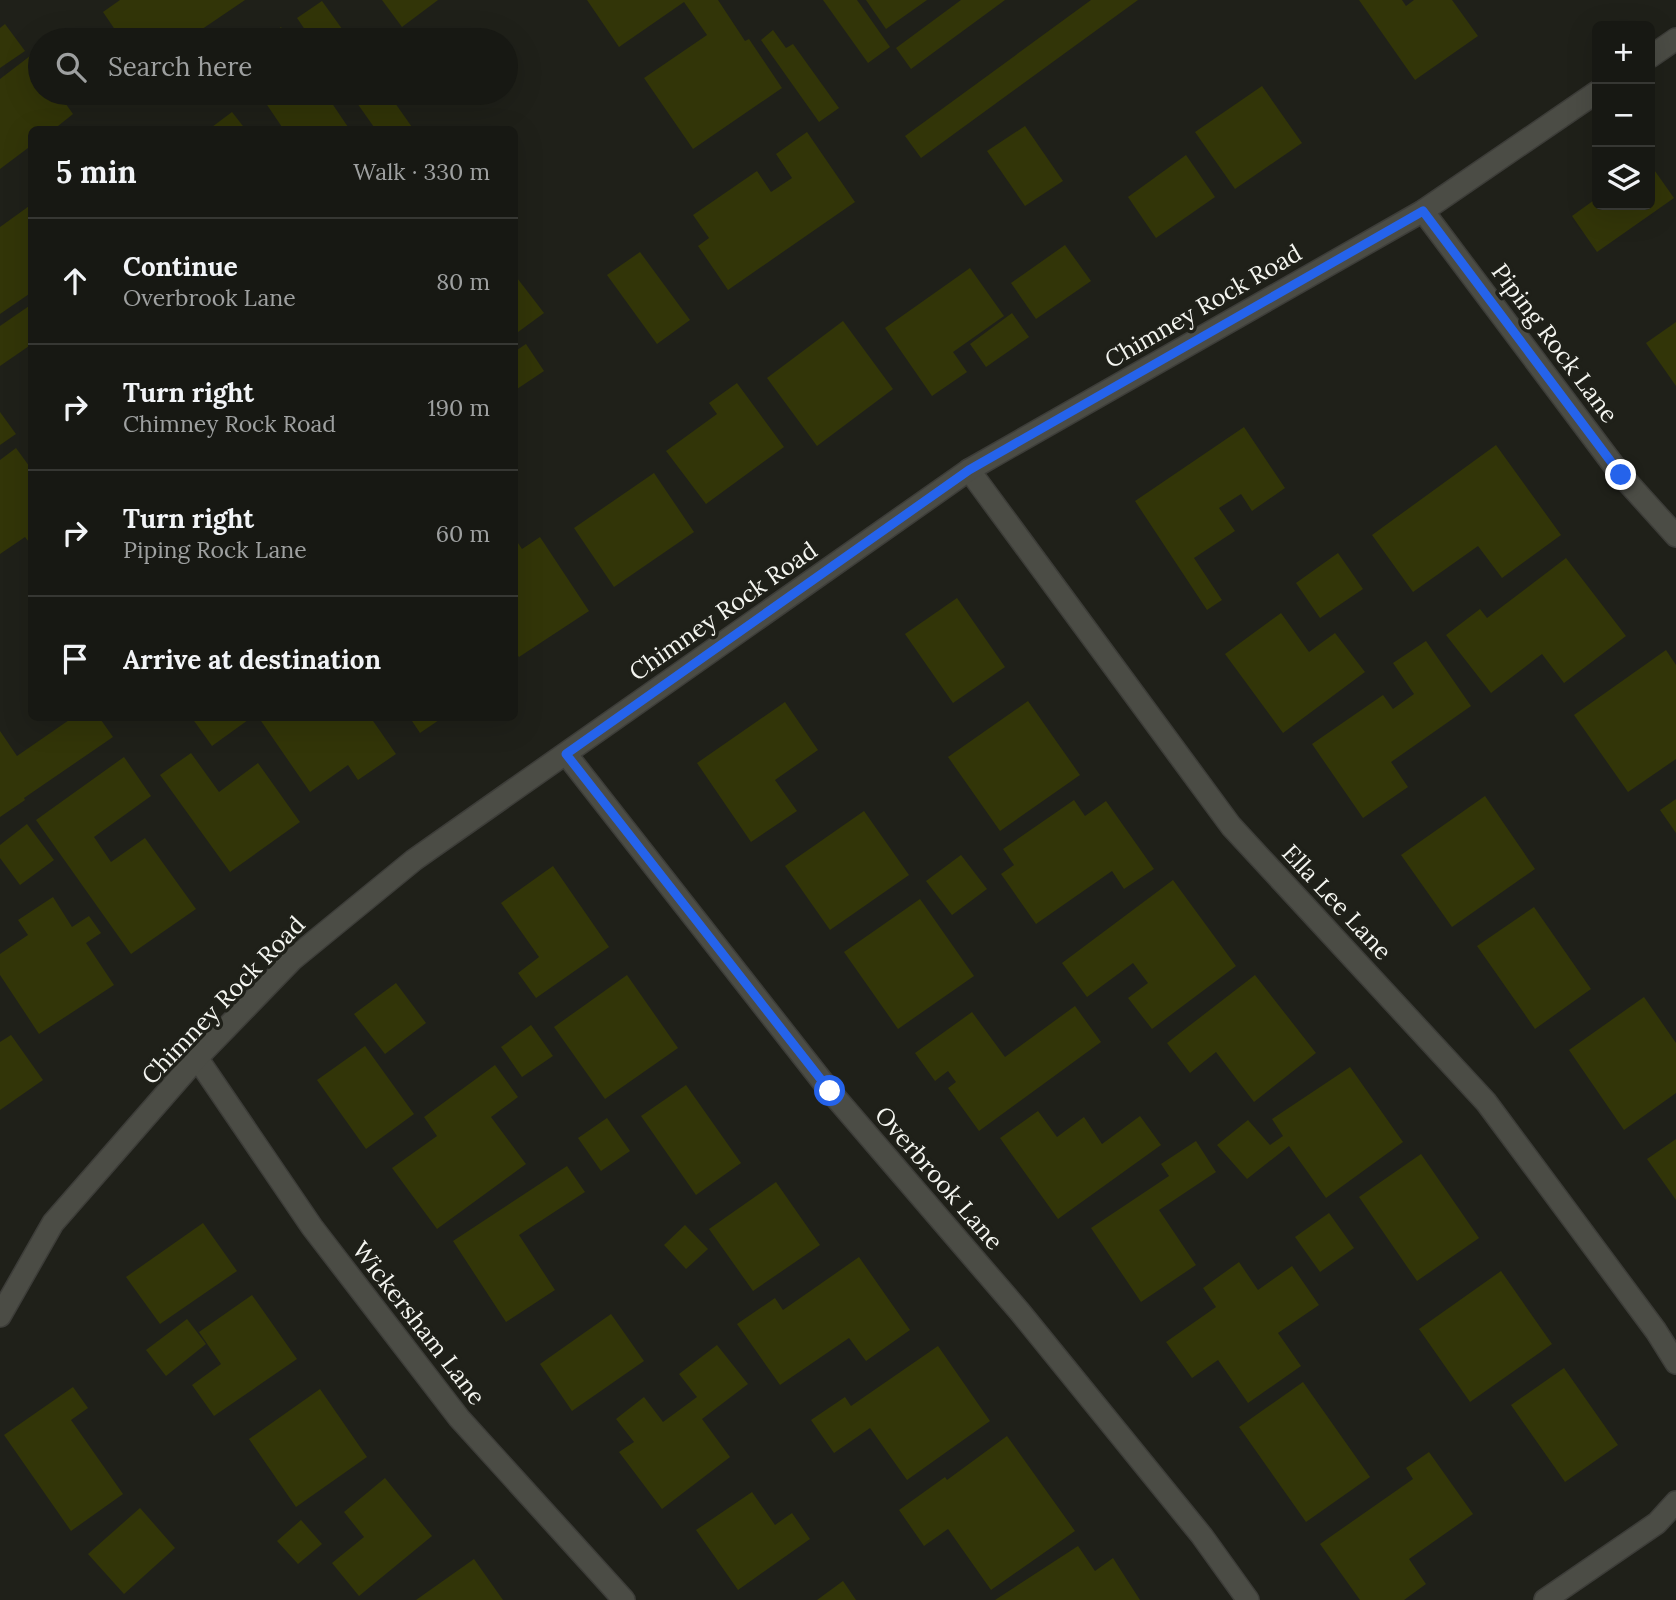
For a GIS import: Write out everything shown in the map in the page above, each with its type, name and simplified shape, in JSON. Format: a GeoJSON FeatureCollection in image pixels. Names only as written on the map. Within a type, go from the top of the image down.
{"type":"FeatureCollection","features":[{"type":"Feature","properties":{"kind":"street"},"geometry":{"type":"LineString","coordinates":[[1655,54],[1676,39]]}},
{"type":"Feature","properties":{"kind":"street","name":"Chimney Rock Road"},"geometry":{"type":"LineString","coordinates":[[0,1316],[53,1223],[197,1058],[293,959],[414,860],[969,470],[1423,211],[1592,95]]}},
{"type":"Feature","properties":{"kind":"street","name":"Piping Rock Lane"},"geometry":{"type":"LineString","coordinates":[[1423,211],[1621,475],[1676,536]]}},
{"type":"Feature","properties":{"kind":"street","name":"Ella Lee Lane"},"geometry":{"type":"LineString","coordinates":[[969,470],[1231,826],[1486,1102],[1656,1331],[1676,1363]]}},
{"type":"Feature","properties":{"kind":"street","name":"Overbrook Lane"},"geometry":{"type":"LineString","coordinates":[[566,754],[830,1091],[1020,1312],[1202,1536],[1248,1600]]}},
{"type":"Feature","properties":{"kind":"street","name":"Wickersham Lane"},"geometry":{"type":"LineString","coordinates":[[197,1058],[312,1227],[459,1418],[624,1600]]}},
{"type":"Feature","properties":{"kind":"street"},"geometry":{"type":"LineString","coordinates":[[1545,1600],[1657,1523],[1676,1502]]}},
{"type":"Feature","properties":{"kind":"building"},"geometry":{"type":"Polygon","coordinates":[[[120,0],[245,0],[204,28],[114,28],[103,12],[120,0]]]}},
{"type":"Feature","properties":{"kind":"building"},"geometry":{"type":"Polygon","coordinates":[[[382,0],[438,0],[402,27],[382,0]]]}},
{"type":"Feature","properties":{"kind":"building"},"geometry":{"type":"Polygon","coordinates":[[[587,0],[718,0],[745,41],[749,39],[782,88],[693,149],[644,78],[707,35],[684,2],[619,47],[587,0]]]}},
{"type":"Feature","properties":{"kind":"building"},"geometry":{"type":"Polygon","coordinates":[[[823,0],[857,0],[890,47],[868,63],[823,0]]]}},
{"type":"Feature","properties":{"kind":"building"},"geometry":{"type":"Polygon","coordinates":[[[866,0],[927,0],[886,29],[866,0]]]}},
{"type":"Feature","properties":{"kind":"building"},"geometry":{"type":"Polygon","coordinates":[[[961,0],[1005,0],[911,69],[896,48],[961,0]]]}},
{"type":"Feature","properties":{"kind":"building"},"geometry":{"type":"Polygon","coordinates":[[[1091,0],[1138,0],[921,158],[905,136],[1091,0]]]}},
{"type":"Feature","properties":{"kind":"building"},"geometry":{"type":"Polygon","coordinates":[[[1359,0],[1402,0],[1406,6],[1414,0],[1452,0],[1478,36],[1415,80],[1359,0]]]}},
{"type":"Feature","properties":{"kind":"building"},"geometry":{"type":"Polygon","coordinates":[[[322,1],[341,28],[304,28],[297,18],[322,1]]]}},
{"type":"Feature","properties":{"kind":"building"},"geometry":{"type":"Polygon","coordinates":[[[5,24],[25,51],[0,68],[0,28],[5,24]]]}},
{"type":"Feature","properties":{"kind":"building"},"geometry":{"type":"Polygon","coordinates":[[[773,30],[786,48],[793,44],[839,108],[819,122],[761,40],[773,30]]]}},
{"type":"Feature","properties":{"kind":"building"},"geometry":{"type":"Polygon","coordinates":[[[28,58],[28,105],[67,105],[73,114],[58,126],[28,126],[28,148],[0,169],[0,79],[28,58]]]}},
{"type":"Feature","properties":{"kind":"building"},"geometry":{"type":"Polygon","coordinates":[[[1262,86],[1302,143],[1235,189],[1195,132],[1262,86]]]}},
{"type":"Feature","properties":{"kind":"building"},"geometry":{"type":"Polygon","coordinates":[[[267,105],[333,105],[347,126],[281,126],[267,105]]]}},
{"type":"Feature","properties":{"kind":"building"},"geometry":{"type":"Polygon","coordinates":[[[358,105],[396,105],[411,126],[373,126],[358,105]]]}},
{"type":"Feature","properties":{"kind":"building"},"geometry":{"type":"Polygon","coordinates":[[[232,112],[243,126],[213,126],[232,112]]]}},
{"type":"Feature","properties":{"kind":"building"},"geometry":{"type":"Polygon","coordinates":[[[1025,126],[1063,181],[1025,206],[987,151],[1025,126]]]}},
{"type":"Feature","properties":{"kind":"building"},"geometry":{"type":"Polygon","coordinates":[[[807,132],[855,202],[728,290],[698,246],[709,238],[693,215],[757,171],[771,192],[792,178],[776,154],[807,132]]]}},
{"type":"Feature","properties":{"kind":"building"},"geometry":{"type":"Polygon","coordinates":[[[1186,155],[1215,197],[1156,238],[1128,197],[1186,155]]]}},
{"type":"Feature","properties":{"kind":"building"},"geometry":{"type":"Polygon","coordinates":[[[1655,171],[1674,198],[1597,252],[1572,216],[1592,202],[1592,210],[1655,210],[1655,171]]]}},
{"type":"Feature","properties":{"kind":"building"},"geometry":{"type":"Polygon","coordinates":[[[28,207],[28,295],[0,314],[0,227],[28,207]]]}},
{"type":"Feature","properties":{"kind":"building"},"geometry":{"type":"Polygon","coordinates":[[[1065,245],[1091,281],[1036,319],[1011,283],[1065,245]]]}},
{"type":"Feature","properties":{"kind":"building"},"geometry":{"type":"Polygon","coordinates":[[[640,252],[690,320],[657,344],[607,275],[640,252]]]}},
{"type":"Feature","properties":{"kind":"building"},"geometry":{"type":"Polygon","coordinates":[[[970,268],[1004,316],[953,352],[967,372],[932,396],[885,328],[970,268]]]}},
{"type":"Feature","properties":{"kind":"building"},"geometry":{"type":"Polygon","coordinates":[[[518,279],[544,313],[518,332],[518,279]]]}},
{"type":"Feature","properties":{"kind":"building"},"geometry":{"type":"Polygon","coordinates":[[[28,307],[28,347],[0,366],[0,326],[28,307]]]}},
{"type":"Feature","properties":{"kind":"building"},"geometry":{"type":"Polygon","coordinates":[[[1012,313],[1029,337],[986,367],[970,344],[1012,313]]]}},
{"type":"Feature","properties":{"kind":"building"},"geometry":{"type":"Polygon","coordinates":[[[843,321],[893,389],[817,446],[767,378],[843,321]]]}},
{"type":"Feature","properties":{"kind":"building"},"geometry":{"type":"Polygon","coordinates":[[[1676,322],[1676,386],[1646,343],[1676,322]]]}},
{"type":"Feature","properties":{"kind":"building"},"geometry":{"type":"Polygon","coordinates":[[[526,344],[544,371],[518,388],[518,349],[526,344]]]}},
{"type":"Feature","properties":{"kind":"building"},"geometry":{"type":"Polygon","coordinates":[[[737,383],[784,447],[706,504],[666,451],[717,414],[709,403],[737,383]]]}},
{"type":"Feature","properties":{"kind":"building"},"geometry":{"type":"Polygon","coordinates":[[[0,412],[16,434],[0,445],[0,412]]]}},
{"type":"Feature","properties":{"kind":"building"},"geometry":{"type":"Polygon","coordinates":[[[1244,427],[1285,488],[1252,511],[1241,494],[1219,508],[1235,531],[1194,558],[1222,600],[1207,610],[1135,501],[1244,427]]]}},
{"type":"Feature","properties":{"kind":"building"},"geometry":{"type":"Polygon","coordinates":[[[1496,445],[1561,535],[1502,578],[1478,546],[1413,592],[1372,535],[1496,445]]]}},
{"type":"Feature","properties":{"kind":"building"},"geometry":{"type":"Polygon","coordinates":[[[16,448],[28,464],[28,541],[25,537],[0,554],[0,460],[16,448]]]}},
{"type":"Feature","properties":{"kind":"building"},"geometry":{"type":"Polygon","coordinates":[[[654,473],[694,532],[614,587],[574,528],[654,473]]]}},
{"type":"Feature","properties":{"kind":"building"},"geometry":{"type":"Polygon","coordinates":[[[540,537],[589,611],[519,657],[518,543],[522,549],[540,537]]]}},
{"type":"Feature","properties":{"kind":"building"},"geometry":{"type":"Polygon","coordinates":[[[1338,553],[1363,589],[1320,618],[1296,583],[1338,553]]]}},
{"type":"Feature","properties":{"kind":"building"},"geometry":{"type":"Polygon","coordinates":[[[1566,558],[1626,636],[1564,683],[1542,654],[1491,693],[1446,635],[1480,609],[1487,618],[1566,558]]]}},
{"type":"Feature","properties":{"kind":"building"},"geometry":{"type":"Polygon","coordinates":[[[957,598],[1005,667],[953,703],[905,634],[957,598]]]}},
{"type":"Feature","properties":{"kind":"building"},"geometry":{"type":"Polygon","coordinates":[[[1281,613],[1309,652],[1335,633],[1365,672],[1283,733],[1225,654],[1281,613]]]}},
{"type":"Feature","properties":{"kind":"building"},"geometry":{"type":"Polygon","coordinates":[[[1426,641],[1471,706],[1391,762],[1408,787],[1363,818],[1312,744],[1383,695],[1393,709],[1414,694],[1393,663],[1426,641]]]}},
{"type":"Feature","properties":{"kind":"building"},"geometry":{"type":"Polygon","coordinates":[[[1666,650],[1676,665],[1676,759],[1628,792],[1574,715],[1666,650]]]}},
{"type":"Feature","properties":{"kind":"building"},"geometry":{"type":"Polygon","coordinates":[[[1028,701],[1080,775],[1000,831],[948,757],[1028,701]]]}},
{"type":"Feature","properties":{"kind":"building"},"geometry":{"type":"Polygon","coordinates":[[[785,702],[818,750],[775,780],[797,811],[751,842],[697,763],[785,702]]]}},
{"type":"Feature","properties":{"kind":"building"},"geometry":{"type":"Polygon","coordinates":[[[68,721],[102,721],[113,737],[0,817],[0,731],[17,756],[68,721]]]}},
{"type":"Feature","properties":{"kind":"building"},"geometry":{"type":"Polygon","coordinates":[[[194,721],[247,721],[212,746],[194,721]]]}},
{"type":"Feature","properties":{"kind":"building"},"geometry":{"type":"Polygon","coordinates":[[[261,721],[373,721],[396,754],[358,780],[348,765],[310,792],[261,721]]]}},
{"type":"Feature","properties":{"kind":"building"},"geometry":{"type":"Polygon","coordinates":[[[412,721],[438,721],[420,733],[412,721]]]}},
{"type":"Feature","properties":{"kind":"building"},"geometry":{"type":"Polygon","coordinates":[[[191,753],[219,792],[258,763],[300,822],[230,872],[160,775],[191,753]]]}},
{"type":"Feature","properties":{"kind":"building"},"geometry":{"type":"Polygon","coordinates":[[[124,757],[151,796],[94,837],[111,862],[145,838],[196,909],[131,954],[36,820],[124,757]]]}},
{"type":"Feature","properties":{"kind":"building"},"geometry":{"type":"Polygon","coordinates":[[[1485,796],[1535,869],[1452,927],[1401,855],[1485,796]]]}},
{"type":"Feature","properties":{"kind":"building"},"geometry":{"type":"Polygon","coordinates":[[[1676,799],[1676,833],[1660,810],[1676,799]]]}},
{"type":"Feature","properties":{"kind":"building"},"geometry":{"type":"Polygon","coordinates":[[[1074,800],[1085,816],[1106,801],[1154,869],[1124,889],[1112,871],[1036,924],[1001,874],[1014,865],[1003,849],[1074,800]]]}},
{"type":"Feature","properties":{"kind":"building"},"geometry":{"type":"Polygon","coordinates":[[[864,811],[909,875],[830,930],[785,866],[864,811]]]}},
{"type":"Feature","properties":{"kind":"building"},"geometry":{"type":"Polygon","coordinates":[[[27,824],[54,860],[20,885],[0,858],[0,845],[27,824]]]}},
{"type":"Feature","properties":{"kind":"building"},"geometry":{"type":"Polygon","coordinates":[[[961,855],[987,889],[952,915],[926,881],[961,855]]]}},
{"type":"Feature","properties":{"kind":"building"},"geometry":{"type":"Polygon","coordinates":[[[553,866],[609,947],[536,998],[518,973],[539,957],[501,903],[553,866]]]}},
{"type":"Feature","properties":{"kind":"building"},"geometry":{"type":"Polygon","coordinates":[[[1173,880],[1236,966],[1152,1029],[1128,998],[1148,983],[1133,963],[1087,997],[1062,963],[1173,880]]]}},
{"type":"Feature","properties":{"kind":"building"},"geometry":{"type":"Polygon","coordinates":[[[53,897],[72,927],[89,916],[101,933],[86,943],[114,985],[39,1034],[0,975],[0,954],[28,935],[18,920],[53,897]]]}},
{"type":"Feature","properties":{"kind":"building"},"geometry":{"type":"Polygon","coordinates":[[[920,899],[974,976],[898,1029],[844,952],[920,899]]]}},
{"type":"Feature","properties":{"kind":"building"},"geometry":{"type":"Polygon","coordinates":[[[1534,907],[1591,989],[1535,1029],[1477,946],[1534,907]]]}},
{"type":"Feature","properties":{"kind":"building"},"geometry":{"type":"Polygon","coordinates":[[[627,975],[678,1048],[605,1099],[554,1027],[627,975]]]}},
{"type":"Feature","properties":{"kind":"building"},"geometry":{"type":"Polygon","coordinates":[[[1255,975],[1316,1053],[1254,1102],[1216,1052],[1190,1073],[1167,1043],[1255,975]]]}},
{"type":"Feature","properties":{"kind":"building"},"geometry":{"type":"Polygon","coordinates":[[[396,983],[426,1023],[385,1054],[354,1014],[396,983]]]}},
{"type":"Feature","properties":{"kind":"building"},"geometry":{"type":"Polygon","coordinates":[[[1644,997],[1676,1043],[1676,1093],[1624,1130],[1569,1050],[1644,997]]]}},
{"type":"Feature","properties":{"kind":"building"},"geometry":{"type":"Polygon","coordinates":[[[1075,1006],[1101,1042],[979,1131],[948,1088],[956,1082],[948,1071],[935,1081],[915,1053],[972,1012],[1005,1057],[1075,1006]]]}},
{"type":"Feature","properties":{"kind":"building"},"geometry":{"type":"Polygon","coordinates":[[[531,1025],[553,1056],[522,1077],[501,1047],[531,1025]]]}},
{"type":"Feature","properties":{"kind":"building"},"geometry":{"type":"Polygon","coordinates":[[[11,1035],[43,1080],[0,1110],[0,1042],[11,1035]]]}},
{"type":"Feature","properties":{"kind":"building"},"geometry":{"type":"Polygon","coordinates":[[[365,1046],[414,1114],[366,1149],[317,1080],[365,1046]]]}},
{"type":"Feature","properties":{"kind":"building"},"geometry":{"type":"Polygon","coordinates":[[[495,1065],[518,1097],[491,1117],[526,1164],[437,1229],[392,1168],[437,1136],[424,1117],[495,1065]]]}},
{"type":"Feature","properties":{"kind":"building"},"geometry":{"type":"Polygon","coordinates":[[[1350,1067],[1403,1142],[1326,1198],[1289,1146],[1247,1179],[1217,1145],[1248,1120],[1270,1145],[1283,1136],[1272,1119],[1350,1067]]]}},
{"type":"Feature","properties":{"kind":"building"},"geometry":{"type":"Polygon","coordinates":[[[686,1085],[741,1163],[696,1195],[641,1116],[686,1085]]]}},
{"type":"Feature","properties":{"kind":"building"},"geometry":{"type":"Polygon","coordinates":[[[1038,1111],[1057,1137],[1084,1117],[1102,1144],[1140,1116],[1161,1145],[1058,1219],[1000,1138],[1038,1111]]]}},
{"type":"Feature","properties":{"kind":"building"},"geometry":{"type":"Polygon","coordinates":[[[607,1118],[630,1151],[601,1171],[578,1138],[607,1118]]]}},
{"type":"Feature","properties":{"kind":"building"},"geometry":{"type":"Polygon","coordinates":[[[1676,1139],[1676,1200],[1647,1159],[1676,1139]]]}},
{"type":"Feature","properties":{"kind":"building"},"geometry":{"type":"Polygon","coordinates":[[[1196,1141],[1216,1172],[1159,1210],[1196,1265],[1141,1302],[1091,1228],[1169,1176],[1161,1164],[1196,1141]]]}},
{"type":"Feature","properties":{"kind":"building"},"geometry":{"type":"Polygon","coordinates":[[[1421,1154],[1479,1238],[1417,1281],[1359,1197],[1421,1154]]]}},
{"type":"Feature","properties":{"kind":"building"},"geometry":{"type":"Polygon","coordinates":[[[567,1166],[585,1192],[519,1235],[555,1290],[506,1322],[453,1241],[567,1166]]]}},
{"type":"Feature","properties":{"kind":"building"},"geometry":{"type":"Polygon","coordinates":[[[776,1182],[820,1245],[753,1291],[709,1229],[776,1182]]]}},
{"type":"Feature","properties":{"kind":"building"},"geometry":{"type":"Polygon","coordinates":[[[1329,1213],[1354,1248],[1320,1272],[1295,1237],[1329,1213]]]}},
{"type":"Feature","properties":{"kind":"building"},"geometry":{"type":"Polygon","coordinates":[[[203,1223],[237,1271],[160,1324],[126,1277],[203,1223]]]}},
{"type":"Feature","properties":{"kind":"building"},"geometry":{"type":"Polygon","coordinates":[[[685,1225],[708,1249],[686,1269],[664,1245],[685,1225]]]}},
{"type":"Feature","properties":{"kind":"building"},"geometry":{"type":"Polygon","coordinates":[[[859,1257],[910,1330],[866,1361],[849,1338],[780,1385],[737,1324],[775,1298],[783,1310],[859,1257]]]}},
{"type":"Feature","properties":{"kind":"building"},"geometry":{"type":"Polygon","coordinates":[[[1239,1262],[1258,1290],[1292,1266],[1319,1305],[1278,1333],[1301,1366],[1248,1403],[1218,1360],[1192,1378],[1166,1342],[1216,1307],[1203,1288],[1239,1262]]]}},
{"type":"Feature","properties":{"kind":"building"},"geometry":{"type":"Polygon","coordinates":[[[1501,1271],[1552,1344],[1470,1402],[1419,1329],[1501,1271]]]}},
{"type":"Feature","properties":{"kind":"building"},"geometry":{"type":"Polygon","coordinates":[[[252,1295],[297,1359],[214,1416],[192,1385],[221,1364],[199,1332],[252,1295]]]}},
{"type":"Feature","properties":{"kind":"building"},"geometry":{"type":"Polygon","coordinates":[[[611,1314],[644,1361],[572,1411],[540,1364],[611,1314]]]}},
{"type":"Feature","properties":{"kind":"building"},"geometry":{"type":"Polygon","coordinates":[[[187,1319],[206,1344],[166,1376],[146,1350],[187,1319]]]}},
{"type":"Feature","properties":{"kind":"building"},"geometry":{"type":"Polygon","coordinates":[[[717,1345],[748,1384],[702,1419],[730,1457],[662,1509],[619,1452],[634,1442],[616,1419],[644,1397],[663,1422],[697,1397],[679,1374],[717,1345]]]}},
{"type":"Feature","properties":{"kind":"building"},"geometry":{"type":"Polygon","coordinates":[[[938,1346],[990,1421],[907,1480],[870,1428],[834,1453],[811,1420],[845,1397],[851,1406],[938,1346]]]}},
{"type":"Feature","properties":{"kind":"building"},"geometry":{"type":"Polygon","coordinates":[[[1564,1368],[1618,1445],[1565,1482],[1511,1405],[1564,1368]]]}},
{"type":"Feature","properties":{"kind":"building"},"geometry":{"type":"Polygon","coordinates":[[[1303,1382],[1370,1477],[1306,1522],[1239,1427],[1303,1382]]]}},
{"type":"Feature","properties":{"kind":"building"},"geometry":{"type":"Polygon","coordinates":[[[73,1387],[88,1408],[71,1420],[123,1494],[71,1531],[4,1435],[73,1387]]]}},
{"type":"Feature","properties":{"kind":"building"},"geometry":{"type":"Polygon","coordinates":[[[320,1389],[367,1457],[296,1507],[249,1439],[320,1389]]]}},
{"type":"Feature","properties":{"kind":"building"},"geometry":{"type":"Polygon","coordinates":[[[1007,1436],[1075,1531],[991,1590],[948,1529],[924,1546],[899,1510],[945,1477],[947,1480],[1007,1436]]]}},
{"type":"Feature","properties":{"kind":"building"},"geometry":{"type":"Polygon","coordinates":[[[1429,1452],[1473,1514],[1409,1559],[1426,1584],[1404,1600],[1360,1600],[1320,1544],[1413,1479],[1406,1468],[1429,1452]]]}},
{"type":"Feature","properties":{"kind":"building"},"geometry":{"type":"Polygon","coordinates":[[[385,1478],[432,1536],[359,1596],[332,1563],[364,1537],[344,1512],[385,1478]]]}},
{"type":"Feature","properties":{"kind":"building"},"geometry":{"type":"Polygon","coordinates":[[[752,1492],[775,1525],[792,1513],[810,1539],[738,1590],[696,1530],[752,1492]]]}},
{"type":"Feature","properties":{"kind":"building"},"geometry":{"type":"Polygon","coordinates":[[[140,1508],[175,1548],[124,1594],[88,1554],[140,1508]]]}},
{"type":"Feature","properties":{"kind":"building"},"geometry":{"type":"Polygon","coordinates":[[[301,1520],[322,1544],[298,1564],[277,1541],[301,1520]]]}},
{"type":"Feature","properties":{"kind":"building"},"geometry":{"type":"Polygon","coordinates":[[[1078,1546],[1095,1571],[1113,1558],[1140,1600],[995,1600],[1078,1546]]]}},
{"type":"Feature","properties":{"kind":"building"},"geometry":{"type":"Polygon","coordinates":[[[474,1559],[503,1600],[416,1600],[474,1559]]]}},
{"type":"Feature","properties":{"kind":"building"},"geometry":{"type":"Polygon","coordinates":[[[843,1581],[856,1600],[817,1600],[843,1581]]]}},
{"type":"Feature","properties":{"kind":"route"},"geometry":{"type":"LineString","coordinates":[[830,1091],[566,754],[969,470],[1423,211],[1621,475]]}}]}
